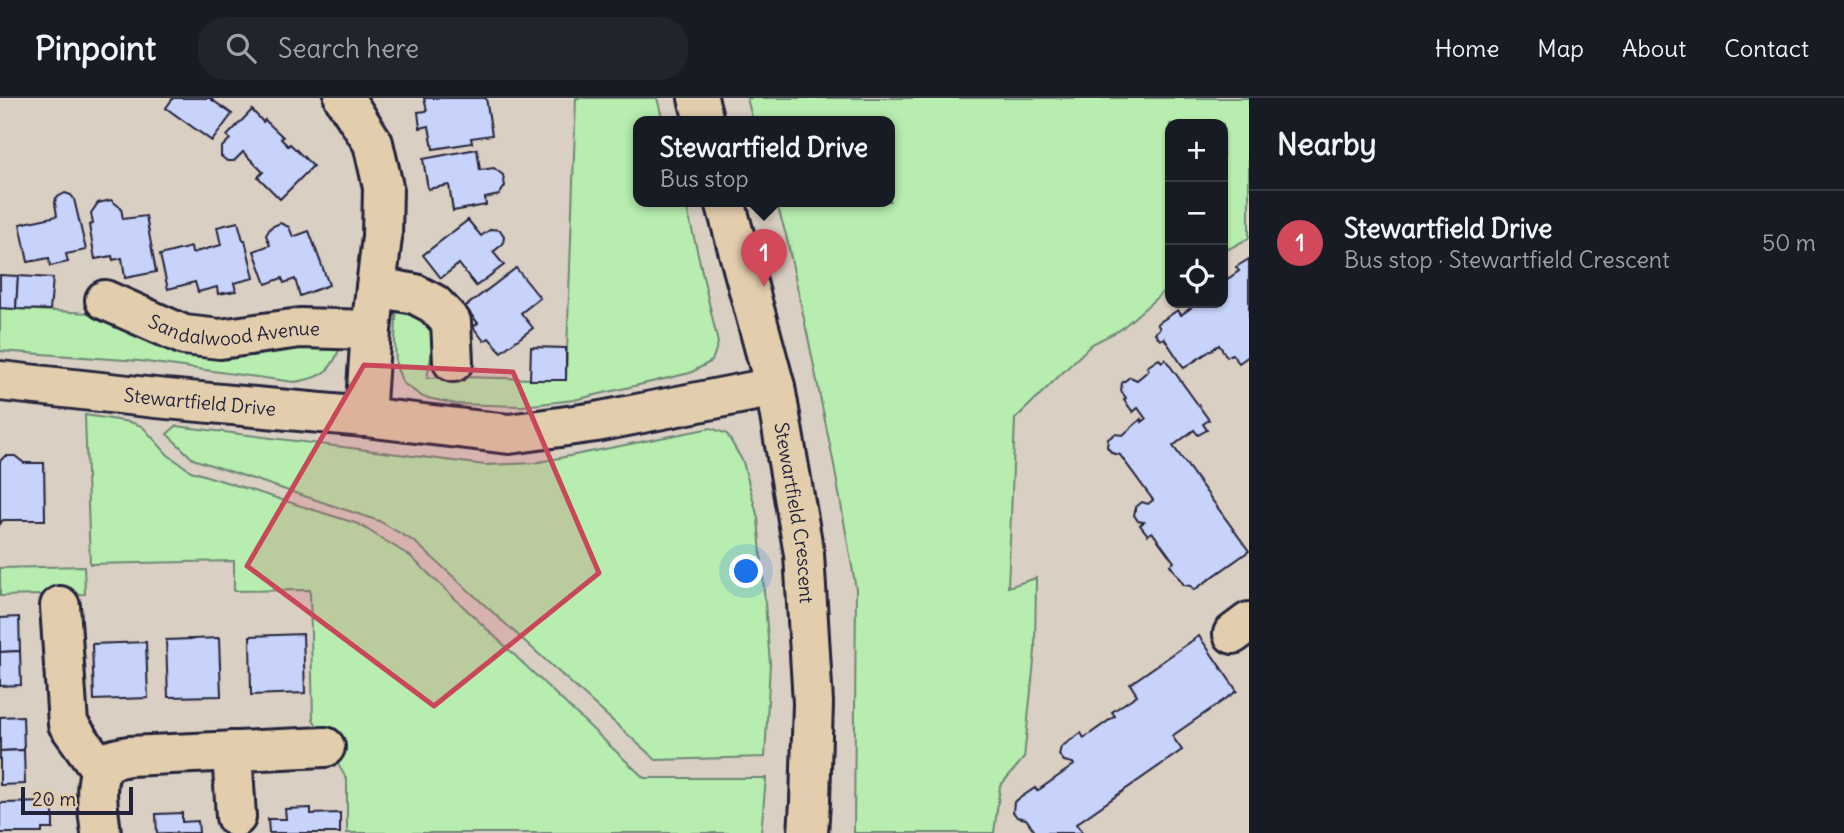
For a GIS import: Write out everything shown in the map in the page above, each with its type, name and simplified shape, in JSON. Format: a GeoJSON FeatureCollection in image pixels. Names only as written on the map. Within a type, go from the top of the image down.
{"type":"FeatureCollection","features":[{"type":"Feature","properties":{"kind":"street"},"geometry":{"type":"LineString","coordinates":[[344,98],[373,143],[383,187],[382,237],[371,330],[365,417]]}},
{"type":"Feature","properties":{"kind":"street"},"geometry":{"type":"LineString","coordinates":[[698,98],[703,116]]}},
{"type":"Feature","properties":{"kind":"street","name":"Stewartfield Crescent"},"geometry":{"type":"LineString","coordinates":[[727,207],[775,387],[804,554],[813,703],[808,833]]}},
{"type":"Feature","properties":{"kind":"street"},"geometry":{"type":"LineString","coordinates":[[376,287],[415,294],[434,304],[451,322],[453,362]]}},
{"type":"Feature","properties":{"kind":"street","name":"Sandalwood Avenue"},"geometry":{"type":"LineString","coordinates":[[104,300],[184,335],[220,340],[300,328],[371,330]]}},
{"type":"Feature","properties":{"kind":"street","name":"Stewartfield Drive"},"geometry":{"type":"LineString","coordinates":[[0,381],[509,434],[596,422],[775,387]]}},
{"type":"Feature","properties":{"kind":"street"},"geometry":{"type":"LineString","coordinates":[[60,606],[68,724],[101,770]]}},
{"type":"Feature","properties":{"kind":"street"},"geometry":{"type":"LineString","coordinates":[[102,833],[96,787],[101,770],[110,760],[129,755],[326,747]]}},
{"type":"Feature","properties":{"kind":"street"},"geometry":{"type":"LineString","coordinates":[[232,751],[236,817]]}},
{"type":"Feature","properties":{"kind":"highlighted area"},"geometry":{"type":"Polygon","coordinates":[[[364,365],[513,372],[599,573],[434,706],[247,566],[364,365]]]}},
{"type":"Feature","properties":{"kind":"green space"},"geometry":{"type":"Polygon","coordinates":[[[576,98],[657,98],[662,116],[633,116],[633,207],[686,207],[718,343],[712,361],[690,373],[574,400],[522,406],[456,404],[423,397],[403,383],[396,366],[397,300],[437,325],[427,378],[566,380],[576,98]]]}},
{"type":"Feature","properties":{"kind":"green space"},"geometry":{"type":"Polygon","coordinates":[[[747,98],[1249,98],[1249,238],[1228,249],[1228,119],[1165,119],[1165,290],[1120,330],[1092,344],[1015,419],[1008,587],[1036,578],[1035,651],[1024,758],[1000,786],[994,833],[854,833],[856,589],[809,342],[778,207],[895,207],[895,116],[752,116],[747,98]]]}},
{"type":"Feature","properties":{"kind":"green space"},"geometry":{"type":"Polygon","coordinates":[[[91,304],[238,354],[285,351],[294,339],[342,339],[336,358],[327,370],[313,378],[294,382],[139,361],[0,351],[0,308],[89,313],[91,304]]]}},
{"type":"Feature","properties":{"kind":"green space"},"geometry":{"type":"Polygon","coordinates":[[[85,415],[142,426],[168,455],[191,471],[358,524],[410,556],[644,778],[766,778],[761,833],[347,833],[347,780],[313,719],[310,590],[234,591],[234,561],[90,564],[85,415]]]}},
{"type":"Feature","properties":{"kind":"green space"},"geometry":{"type":"Polygon","coordinates":[[[176,426],[485,465],[534,463],[711,428],[727,434],[743,462],[758,518],[770,663],[765,757],[656,760],[415,542],[379,521],[193,459],[167,434],[176,426]]]}},
{"type":"Feature","properties":{"kind":"green space"},"geometry":{"type":"Polygon","coordinates":[[[84,566],[85,594],[0,596],[0,568],[84,566]]]}},
{"type":"Feature","properties":{"kind":"building"},"geometry":{"type":"Polygon","coordinates":[[[173,98],[212,98],[232,114],[212,141],[166,108],[173,98]]]}},
{"type":"Feature","properties":{"kind":"building"},"geometry":{"type":"Polygon","coordinates":[[[424,98],[486,98],[492,135],[471,138],[472,143],[433,149],[429,126],[420,128],[418,112],[427,111],[424,98]]]}},
{"type":"Feature","properties":{"kind":"building"},"geometry":{"type":"Polygon","coordinates":[[[252,110],[283,137],[281,139],[288,146],[290,144],[313,166],[280,199],[258,177],[263,172],[243,152],[234,161],[227,161],[221,156],[221,148],[230,139],[227,136],[252,110]]]}},
{"type":"Feature","properties":{"kind":"building"},"geometry":{"type":"Polygon","coordinates":[[[477,149],[480,170],[494,168],[503,175],[505,186],[499,195],[485,198],[486,205],[453,211],[449,185],[428,189],[423,159],[477,149]]]}},
{"type":"Feature","properties":{"kind":"building"},"geometry":{"type":"Polygon","coordinates":[[[65,193],[74,199],[86,250],[66,254],[68,262],[50,266],[49,258],[28,262],[20,224],[57,216],[56,198],[65,193]]]}},
{"type":"Feature","properties":{"kind":"building"},"geometry":{"type":"Polygon","coordinates":[[[111,200],[121,208],[123,219],[146,216],[156,272],[125,278],[122,258],[113,260],[112,256],[95,259],[89,225],[93,224],[91,213],[98,203],[111,200]]]}},
{"type":"Feature","properties":{"kind":"building"},"geometry":{"type":"Polygon","coordinates":[[[468,220],[481,236],[491,229],[500,230],[504,236],[503,244],[493,252],[504,265],[476,286],[459,264],[441,278],[423,255],[468,220]]]}},
{"type":"Feature","properties":{"kind":"building"},"geometry":{"type":"Polygon","coordinates":[[[238,222],[254,278],[234,283],[236,291],[218,294],[217,287],[198,292],[195,282],[168,289],[160,255],[191,247],[192,253],[221,245],[217,227],[238,222]]]}},
{"type":"Feature","properties":{"kind":"building"},"geometry":{"type":"Polygon","coordinates":[[[280,223],[289,227],[293,237],[309,231],[329,285],[300,296],[295,279],[284,283],[282,278],[266,284],[254,251],[270,245],[266,235],[271,227],[280,223]]]}},
{"type":"Feature","properties":{"kind":"building"},"geometry":{"type":"Polygon","coordinates":[[[1249,259],[1249,356],[1239,363],[1232,354],[1227,357],[1219,345],[1184,368],[1164,338],[1160,340],[1155,333],[1160,328],[1157,324],[1178,310],[1181,315],[1191,308],[1228,308],[1228,279],[1239,271],[1236,267],[1249,259]]]}},
{"type":"Feature","properties":{"kind":"building"},"geometry":{"type":"Polygon","coordinates":[[[516,268],[540,298],[521,313],[533,328],[501,352],[489,338],[484,341],[473,327],[478,323],[465,307],[516,268]]]}},
{"type":"Feature","properties":{"kind":"building"},"geometry":{"type":"Polygon","coordinates":[[[0,275],[18,276],[16,309],[0,308],[0,275]]]}},
{"type":"Feature","properties":{"kind":"building"},"geometry":{"type":"Polygon","coordinates":[[[18,276],[53,278],[50,310],[16,309],[18,276]]]}},
{"type":"Feature","properties":{"kind":"building"},"geometry":{"type":"Polygon","coordinates":[[[531,347],[566,348],[566,380],[530,380],[531,347]]]}},
{"type":"Feature","properties":{"kind":"building"},"geometry":{"type":"Polygon","coordinates":[[[1159,359],[1162,362],[1165,359],[1209,420],[1203,424],[1207,430],[1198,435],[1194,430],[1173,446],[1249,551],[1194,590],[1191,586],[1184,585],[1170,565],[1174,562],[1152,532],[1148,535],[1140,525],[1144,522],[1138,521],[1134,515],[1136,507],[1142,502],[1148,504],[1153,500],[1120,455],[1112,453],[1107,447],[1108,439],[1115,434],[1123,435],[1141,419],[1142,422],[1146,419],[1138,408],[1133,412],[1124,400],[1126,398],[1121,391],[1122,383],[1130,377],[1137,380],[1149,370],[1147,367],[1159,359]]]}},
{"type":"Feature","properties":{"kind":"building"},"geometry":{"type":"Polygon","coordinates":[[[5,456],[15,456],[24,463],[44,463],[45,520],[3,520],[0,524],[0,461],[5,456]]]}},
{"type":"Feature","properties":{"kind":"building"},"geometry":{"type":"Polygon","coordinates":[[[19,617],[20,651],[0,652],[0,618],[19,617]]]}},
{"type":"Feature","properties":{"kind":"building"},"geometry":{"type":"Polygon","coordinates":[[[303,634],[305,693],[251,695],[250,636],[303,634]]]}},
{"type":"Feature","properties":{"kind":"building"},"geometry":{"type":"Polygon","coordinates":[[[1199,636],[1237,691],[1172,736],[1182,750],[1076,824],[1083,833],[1036,833],[1026,819],[1017,817],[1013,812],[1014,802],[1035,788],[1037,791],[1074,765],[1064,761],[1059,755],[1061,747],[1081,733],[1084,738],[1115,716],[1112,712],[1137,695],[1130,684],[1199,636]]]}},
{"type":"Feature","properties":{"kind":"building"},"geometry":{"type":"Polygon","coordinates":[[[219,638],[221,696],[168,697],[166,640],[219,638]]]}},
{"type":"Feature","properties":{"kind":"building"},"geometry":{"type":"Polygon","coordinates":[[[146,642],[148,698],[94,700],[92,644],[146,642]]]}},
{"type":"Feature","properties":{"kind":"building"},"geometry":{"type":"Polygon","coordinates":[[[20,651],[21,685],[0,686],[0,652],[20,651]]]}},
{"type":"Feature","properties":{"kind":"building"},"geometry":{"type":"Polygon","coordinates":[[[23,716],[24,750],[0,751],[0,717],[23,716]]]}},
{"type":"Feature","properties":{"kind":"building"},"geometry":{"type":"Polygon","coordinates":[[[24,750],[25,784],[0,785],[0,751],[24,750]]]}},
{"type":"Feature","properties":{"kind":"building"},"geometry":{"type":"Polygon","coordinates":[[[53,802],[53,829],[42,829],[42,833],[0,833],[0,803],[53,802]]]}},
{"type":"Feature","properties":{"kind":"building"},"geometry":{"type":"Polygon","coordinates":[[[311,808],[311,814],[340,813],[340,833],[269,833],[268,819],[286,819],[285,809],[311,808]]]}},
{"type":"Feature","properties":{"kind":"building"},"geometry":{"type":"Polygon","coordinates":[[[182,813],[182,822],[198,821],[199,833],[157,833],[156,814],[182,813]]]}},
{"type":"Feature","properties":{"kind":"place","name":"Stewartfield Drive"},"geometry":{"type":"Point","coordinates":[764,287]}}]}
